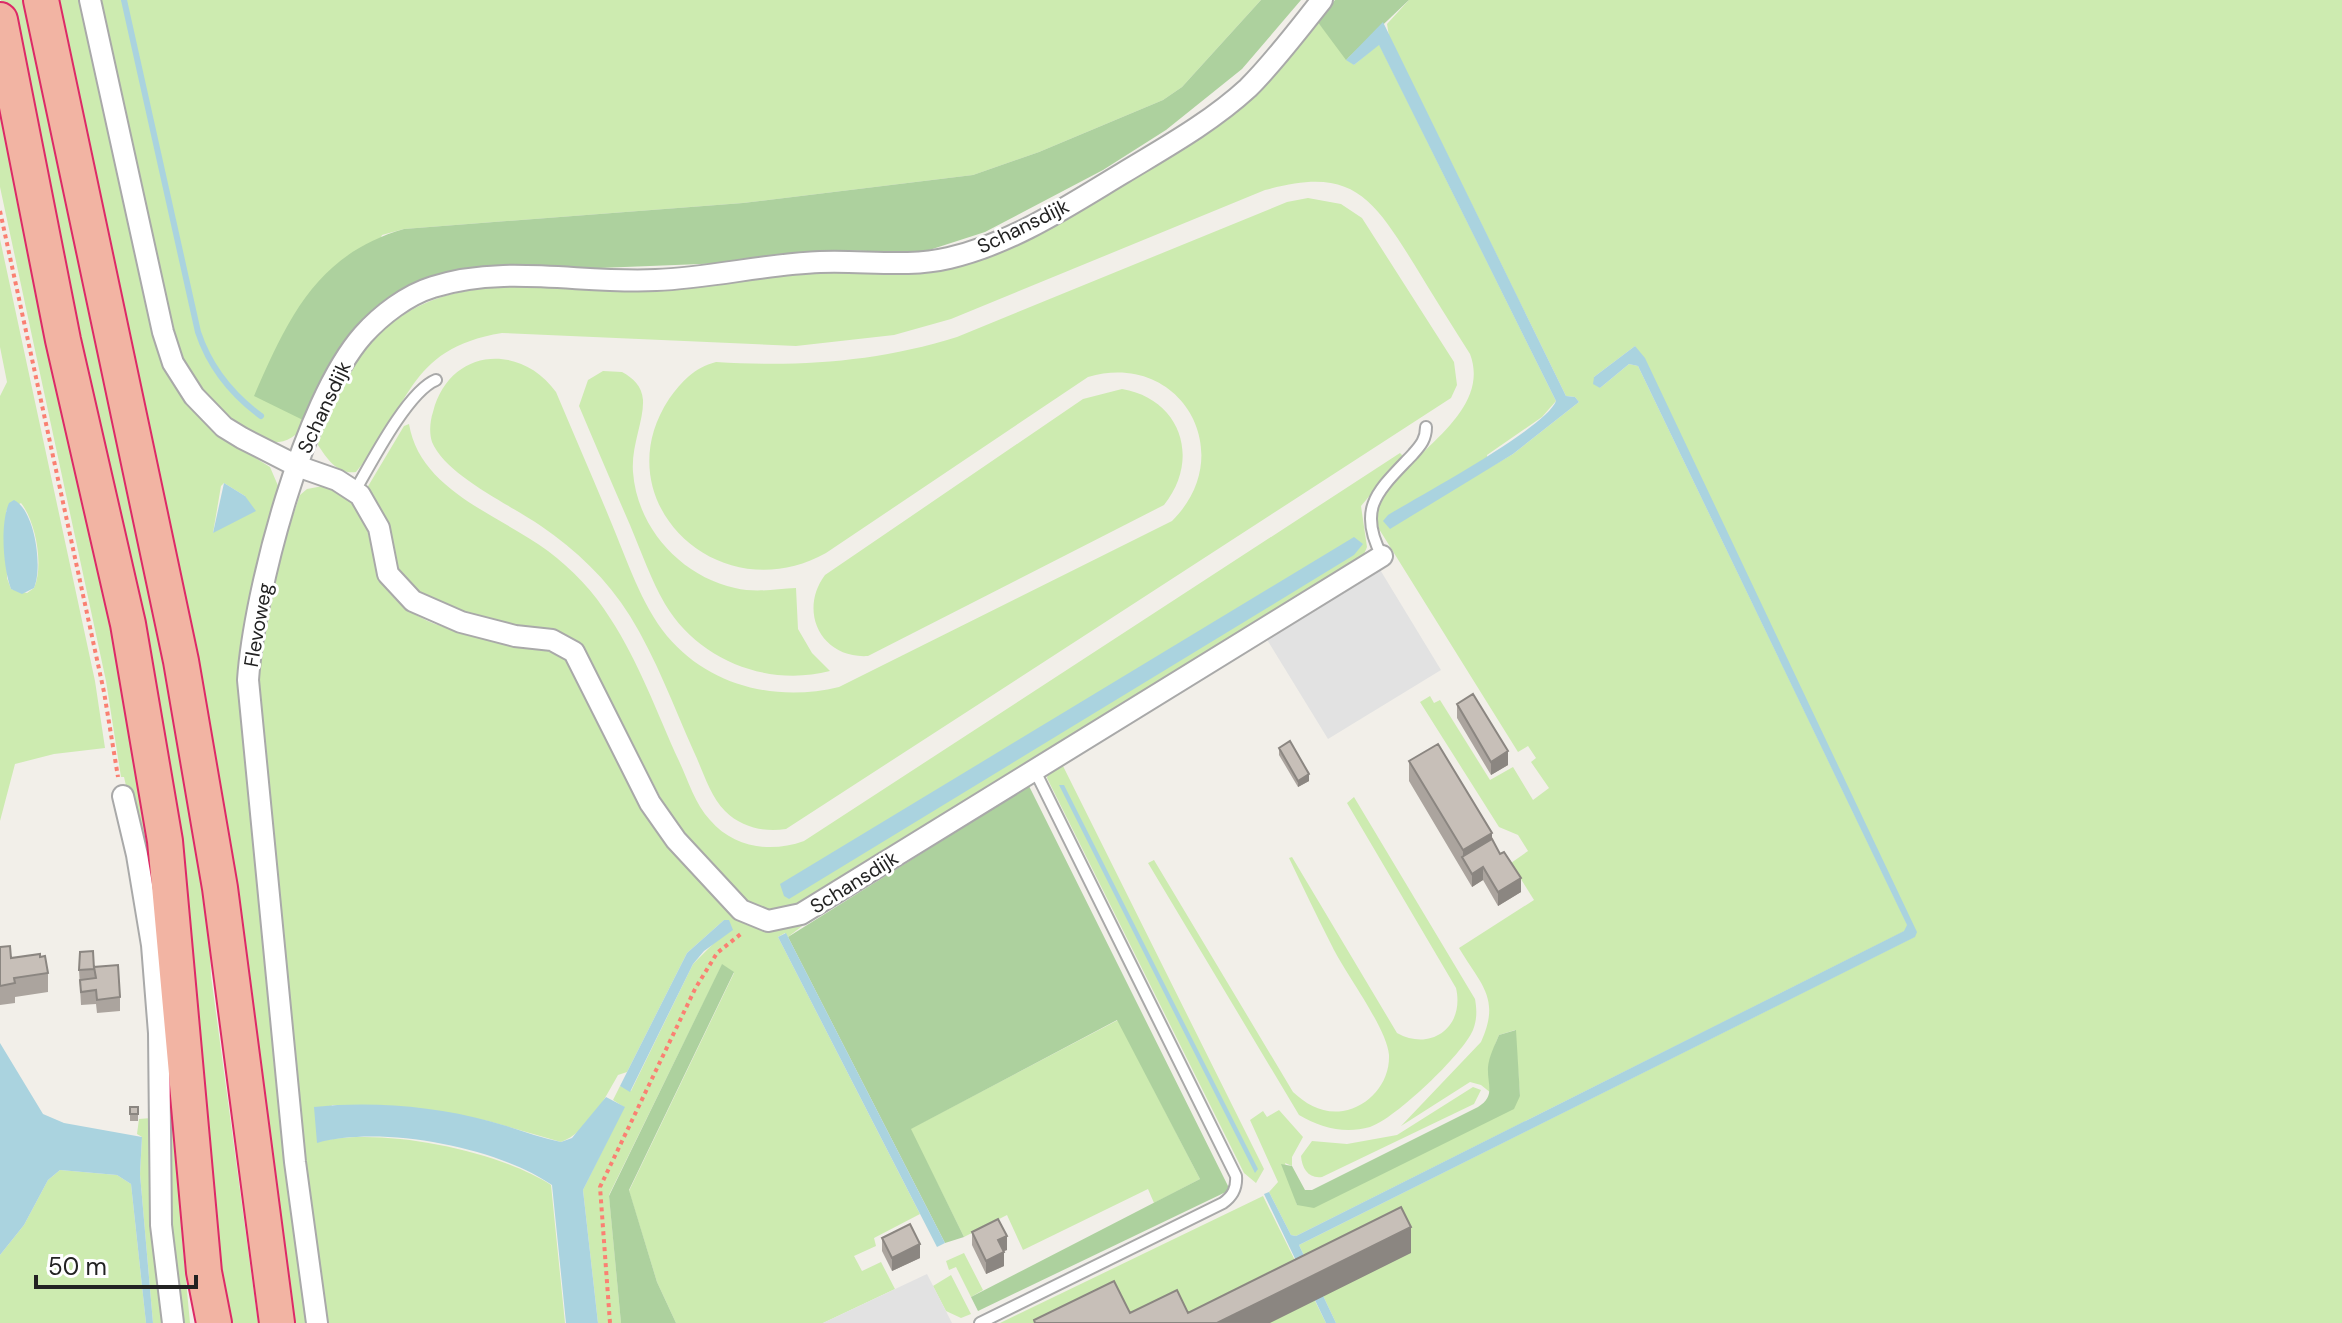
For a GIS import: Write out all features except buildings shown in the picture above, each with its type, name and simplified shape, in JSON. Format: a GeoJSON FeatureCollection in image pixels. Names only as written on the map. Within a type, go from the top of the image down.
{"type":"FeatureCollection","features":[{"type":"Feature","properties":{"kind":"highway"},"geometry":{"type":"LineString","coordinates":[[41,0],[181,661],[220,888],[277,1323]]}},
{"type":"Feature","properties":{"kind":"highway"},"geometry":{"type":"LineString","coordinates":[[0,20],[63,340],[128,624],[155,779],[165,841],[204,1272],[214,1323]]}},
{"type":"Feature","properties":{"kind":"street"},"geometry":{"type":"LineString","coordinates":[[90,0],[152,294],[173,363],[194,396],[224,427],[297,466]]}},
{"type":"Feature","properties":{"kind":"street","name":"Schansdijk"},"geometry":{"type":"LineString","coordinates":[[355,491],[337,480],[297,466],[327,394],[361,337],[382,315],[433,287],[514,276],[655,280],[817,262],[916,263],[980,249],[1054,214],[1224,108],[1272,62],[1322,0]]}},
{"type":"Feature","properties":{"kind":"street","name":"Flevoweg"},"geometry":{"type":"LineString","coordinates":[[297,466],[270,560],[252,642],[248,696],[275,931],[295,1162],[317,1323]]}},
{"type":"Feature","properties":{"kind":"street"},"geometry":{"type":"LineString","coordinates":[[355,491],[375,517],[388,574],[413,601],[461,622],[515,636],[552,640],[574,652],[659,817],[733,904],[759,919]]}},
{"type":"Feature","properties":{"kind":"street","name":"Schansdijk"},"geometry":{"type":"LineString","coordinates":[[759,919],[780,921],[801,914],[1382,556]]}},
{"type":"Feature","properties":{"kind":"street"},"geometry":{"type":"LineString","coordinates":[[123,796],[137,855],[152,945],[159,1033],[161,1225],[173,1323]]}},
{"type":"Feature","properties":{"kind":"lane"},"geometry":{"type":"LineString","coordinates":[[355,491],[410,404],[427,384],[436,380]]}},
{"type":"Feature","properties":{"kind":"lane"},"geometry":{"type":"LineString","coordinates":[[1382,556],[1370,529],[1372,504],[1421,445],[1426,427]]}},
{"type":"Feature","properties":{"kind":"lane"},"geometry":{"type":"LineString","coordinates":[[980,1323],[1223,1203],[1231,1196],[1236,1184],[1236,1176],[1035,771]]}},
{"type":"Feature","properties":{"kind":"path"},"geometry":{"type":"LineString","coordinates":[[0,211],[123,796]]}},
{"type":"Feature","properties":{"kind":"path"},"geometry":{"type":"LineString","coordinates":[[610,1323],[600,1187],[695,989],[717,953],[759,919]]}},
{"type":"Feature","properties":{"kind":"green space"},"geometry":{"type":"Polygon","coordinates":[[[1,0],[31,0],[207,869],[211,976],[258,1323],[233,1323],[222,1271],[100,459],[1,0]]]}},
{"type":"Feature","properties":{"kind":"green space"},"geometry":{"type":"Polygon","coordinates":[[[47,0],[82,0],[151,322],[235,445],[270,467],[279,488],[240,689],[310,1323],[285,1323],[47,0]],[[224,483],[221,486],[213,533],[245,496],[224,483]]]}},
{"type":"Feature","properties":{"kind":"green space"},"geometry":{"type":"Polygon","coordinates":[[[99,0],[1261,0],[1182,87],[1163,100],[1039,152],[973,175],[743,203],[404,229],[382,235],[307,422],[290,438],[272,442],[252,436],[233,422],[199,384],[176,348],[99,0]]]}},
{"type":"Feature","properties":{"kind":"green space"},"geometry":{"type":"Polygon","coordinates":[[[1261,0],[1301,0],[1242,69],[1166,130],[1103,170],[985,232],[920,253],[841,250],[780,261],[523,271],[413,286],[391,296],[365,327],[307,422],[254,396],[293,315],[309,293],[327,272],[374,240],[404,229],[743,203],[973,175],[1039,152],[1163,100],[1182,87],[1261,0]]]}},
{"type":"Feature","properties":{"kind":"green space"},"geometry":{"type":"Polygon","coordinates":[[[1335,0],[1409,0],[1346,60],[1317,21],[1335,0]]]}},
{"type":"Feature","properties":{"kind":"green space"},"geometry":{"type":"Polygon","coordinates":[[[1409,0],[2342,0],[2342,1323],[1336,1323],[1299,1245],[1914,937],[1635,346],[1594,377],[1600,388],[1629,364],[1638,366],[1908,926],[1905,931],[1296,1236],[1291,1235],[1269,1192],[1278,1182],[1250,1120],[1263,1111],[1267,1117],[1279,1110],[1303,1137],[1292,1157],[1292,1166],[1285,1163],[1297,1205],[1520,1096],[1515,1030],[1499,1035],[1489,1071],[1491,1093],[1481,1085],[1470,1082],[1401,1126],[1481,1042],[1487,1027],[1489,1003],[1486,992],[1459,948],[1534,900],[1511,863],[1528,851],[1518,835],[1499,827],[1420,702],[1430,696],[1434,703],[1440,700],[1490,780],[1513,767],[1533,800],[1549,788],[1531,762],[1536,758],[1528,746],[1518,752],[1379,529],[1379,508],[1389,488],[1449,427],[1465,405],[1473,380],[1470,354],[1385,220],[1356,192],[1319,182],[1294,183],[1265,190],[951,319],[894,335],[796,346],[502,333],[470,341],[446,352],[428,367],[413,384],[356,472],[338,468],[318,445],[326,416],[341,386],[381,332],[414,309],[450,295],[488,288],[676,289],[818,271],[934,271],[975,261],[1023,242],[1220,124],[1266,82],[1317,21],[1354,65],[1379,44],[1556,401],[1542,417],[1487,455],[1489,468],[1513,454],[1579,402],[1575,397],[1566,396],[1389,36],[1387,24],[1409,0]]]}},
{"type":"Feature","properties":{"kind":"green space"},"geometry":{"type":"Polygon","coordinates":[[[0,65],[140,729],[177,1067],[182,1238],[190,1323],[181,1323],[129,799],[124,777],[121,777],[106,681],[0,187],[0,65]]]}},
{"type":"Feature","properties":{"kind":"green space"},"geometry":{"type":"Polygon","coordinates":[[[1308,198],[1341,204],[1362,218],[1454,362],[1457,385],[1451,398],[786,829],[770,830],[746,825],[720,805],[707,783],[648,649],[621,602],[578,555],[554,535],[451,467],[439,455],[430,435],[433,412],[441,391],[454,375],[469,364],[487,359],[505,359],[524,365],[541,376],[556,392],[635,581],[667,636],[703,668],[746,686],[792,693],[839,687],[1172,521],[1192,494],[1201,466],[1200,439],[1190,414],[1173,393],[1150,379],[1121,373],[1088,377],[826,553],[786,568],[747,569],[712,558],[682,537],[661,508],[650,475],[652,437],[669,399],[684,381],[701,368],[716,362],[778,364],[838,361],[897,352],[957,337],[1287,202],[1308,198]]]}},
{"type":"Feature","properties":{"kind":"green space"},"geometry":{"type":"Polygon","coordinates":[[[0,239],[95,681],[105,748],[54,754],[15,764],[0,821],[0,396],[7,382],[0,347],[0,239]],[[21,503],[6,511],[7,578],[11,589],[27,593],[34,588],[37,579],[38,556],[21,503]]]}},
{"type":"Feature","properties":{"kind":"green space"},"geometry":{"type":"Polygon","coordinates":[[[603,371],[626,374],[641,391],[643,408],[633,472],[636,493],[643,512],[665,546],[680,561],[715,582],[750,590],[796,588],[798,629],[812,653],[830,671],[783,675],[737,665],[696,641],[679,624],[655,585],[579,406],[588,380],[603,371]]]}},
{"type":"Feature","properties":{"kind":"green space"},"geometry":{"type":"Polygon","coordinates":[[[1122,389],[1142,395],[1159,405],[1171,418],[1179,434],[1183,451],[1181,469],[1164,505],[868,656],[838,650],[827,641],[814,617],[817,589],[825,575],[1083,399],[1122,389]]]}},
{"type":"Feature","properties":{"kind":"green space"},"geometry":{"type":"Polygon","coordinates":[[[409,424],[416,447],[445,484],[548,551],[590,590],[630,652],[700,807],[730,837],[766,847],[804,841],[1400,453],[1403,456],[1361,506],[1367,547],[1362,559],[798,906],[769,911],[754,907],[740,897],[674,823],[580,645],[558,633],[492,621],[451,609],[426,597],[407,581],[399,569],[376,501],[367,488],[404,426],[409,424]]]}},
{"type":"Feature","properties":{"kind":"green space"},"geometry":{"type":"Polygon","coordinates":[[[323,486],[343,495],[356,506],[364,520],[384,584],[395,599],[413,613],[456,631],[526,645],[567,659],[651,823],[726,910],[745,924],[767,930],[806,923],[788,937],[785,933],[778,937],[920,1214],[874,1238],[876,1246],[854,1256],[862,1271],[881,1262],[895,1289],[823,1323],[676,1323],[657,1282],[629,1191],[734,973],[722,965],[609,1195],[621,1323],[598,1323],[583,1190],[624,1107],[613,1100],[620,1086],[631,1091],[693,964],[716,941],[724,920],[687,953],[627,1072],[618,1075],[595,1113],[571,1137],[561,1142],[488,1121],[441,1112],[332,1105],[317,1142],[372,1137],[437,1144],[500,1161],[551,1185],[565,1323],[326,1323],[306,1177],[256,693],[268,604],[284,541],[300,495],[307,489],[323,486]]]}},
{"type":"Feature","properties":{"kind":"green space"},"geometry":{"type":"Polygon","coordinates":[[[1062,764],[1264,1169],[1256,1183],[1244,1173],[1047,778],[1048,773],[1062,764]]]}},
{"type":"Feature","properties":{"kind":"green space"},"geometry":{"type":"Polygon","coordinates":[[[1029,786],[1230,1190],[978,1311],[971,1297],[1200,1179],[1117,1020],[911,1129],[964,1237],[945,1243],[788,937],[1029,786]]]}},
{"type":"Feature","properties":{"kind":"green space"},"geometry":{"type":"Polygon","coordinates":[[[1354,797],[1475,999],[1476,1019],[1467,1041],[1456,1054],[1395,1112],[1370,1127],[1342,1130],[1299,1115],[1148,863],[1154,860],[1293,1092],[1322,1110],[1336,1112],[1353,1108],[1370,1098],[1382,1083],[1388,1065],[1387,1044],[1332,946],[1289,858],[1292,857],[1397,1033],[1422,1039],[1443,1032],[1455,1014],[1457,1002],[1456,988],[1347,803],[1354,797]]]}},
{"type":"Feature","properties":{"kind":"green space"},"geometry":{"type":"Polygon","coordinates":[[[722,964],[734,972],[629,1190],[657,1282],[676,1323],[621,1323],[609,1196],[722,964]]]}},
{"type":"Feature","properties":{"kind":"green space"},"geometry":{"type":"Polygon","coordinates":[[[1118,1020],[1200,1179],[1154,1203],[1148,1189],[1023,1250],[1007,1215],[964,1237],[910,1129],[1118,1020]]]}},
{"type":"Feature","properties":{"kind":"green space"},"geometry":{"type":"Polygon","coordinates":[[[1516,1030],[1520,1096],[1514,1109],[1314,1208],[1297,1205],[1281,1164],[1292,1166],[1305,1190],[1312,1190],[1478,1107],[1489,1094],[1489,1063],[1499,1035],[1516,1030]]]}},
{"type":"Feature","properties":{"kind":"green space"},"geometry":{"type":"Polygon","coordinates":[[[1473,1087],[1481,1090],[1474,1104],[1322,1177],[1310,1175],[1303,1165],[1301,1156],[1312,1141],[1347,1144],[1397,1135],[1473,1087]]]}},
{"type":"Feature","properties":{"kind":"green space"},"geometry":{"type":"Polygon","coordinates":[[[151,1118],[164,1323],[153,1323],[140,1174],[142,1137],[137,1134],[139,1119],[151,1118]]]}},
{"type":"Feature","properties":{"kind":"green space"},"geometry":{"type":"Polygon","coordinates":[[[60,1170],[117,1175],[131,1184],[146,1323],[0,1323],[0,1255],[24,1225],[48,1180],[60,1170]]]}},
{"type":"Feature","properties":{"kind":"green space"},"geometry":{"type":"Polygon","coordinates":[[[1263,1196],[1326,1323],[1000,1323],[1263,1196]]]}},
{"type":"Feature","properties":{"kind":"green space"},"geometry":{"type":"Polygon","coordinates":[[[964,1253],[983,1290],[971,1297],[956,1267],[949,1270],[946,1261],[964,1253]]]}},
{"type":"Feature","properties":{"kind":"green space"},"geometry":{"type":"Polygon","coordinates":[[[951,1275],[971,1314],[961,1318],[946,1311],[933,1286],[951,1275]]]}},
{"type":"Feature","properties":{"kind":"shaded area"},"geometry":{"type":"Polygon","coordinates":[[[1379,568],[1441,670],[1328,739],[1266,638],[1379,568]]]}},
{"type":"Feature","properties":{"kind":"shaded area"},"geometry":{"type":"Polygon","coordinates":[[[927,1274],[952,1323],[823,1323],[927,1274]]]}},
{"type":"Feature","properties":{"kind":"water"},"geometry":{"type":"Polygon","coordinates":[[[1383,22],[1566,396],[1575,397],[1579,402],[1513,454],[1390,529],[1383,521],[1388,515],[1507,444],[1530,428],[1556,401],[1379,45],[1354,65],[1346,60],[1383,22]]]}},
{"type":"Feature","properties":{"kind":"water"},"geometry":{"type":"Polygon","coordinates":[[[1635,346],[1645,358],[1917,932],[1915,937],[1299,1245],[1336,1323],[1326,1323],[1264,1194],[1269,1192],[1291,1235],[1296,1236],[1904,931],[1907,925],[1638,366],[1629,364],[1600,388],[1593,384],[1594,377],[1635,346]]]}},
{"type":"Feature","properties":{"kind":"water"},"geometry":{"type":"Polygon","coordinates":[[[224,483],[245,496],[256,511],[213,533],[224,483]]]}},
{"type":"Feature","properties":{"kind":"water"},"geometry":{"type":"Polygon","coordinates":[[[14,500],[27,515],[37,554],[34,588],[22,594],[11,589],[4,558],[4,522],[9,503],[14,500]]]}},
{"type":"Feature","properties":{"kind":"water"},"geometry":{"type":"Polygon","coordinates":[[[1354,537],[1363,544],[1354,555],[789,899],[784,896],[780,884],[1354,537]]]}},
{"type":"Feature","properties":{"kind":"water"},"geometry":{"type":"Polygon","coordinates":[[[1059,785],[1064,785],[1258,1169],[1255,1173],[1059,785]]]}},
{"type":"Feature","properties":{"kind":"water"},"geometry":{"type":"Polygon","coordinates":[[[724,920],[729,920],[733,930],[704,951],[693,964],[630,1092],[620,1086],[687,953],[724,920]]]}},
{"type":"Feature","properties":{"kind":"water"},"geometry":{"type":"Polygon","coordinates":[[[786,933],[945,1243],[937,1247],[778,937],[786,933]]]}},
{"type":"Feature","properties":{"kind":"water"},"geometry":{"type":"Polygon","coordinates":[[[0,1043],[43,1114],[64,1123],[142,1137],[140,1174],[153,1323],[146,1323],[131,1184],[117,1175],[60,1170],[48,1180],[24,1225],[0,1255],[0,1043]]]}},
{"type":"Feature","properties":{"kind":"water"},"geometry":{"type":"Polygon","coordinates":[[[606,1097],[625,1107],[583,1190],[598,1323],[566,1323],[552,1185],[501,1160],[438,1143],[373,1137],[317,1143],[314,1107],[357,1105],[402,1106],[446,1112],[561,1142],[572,1138],[606,1097]]]}},
{"type":"Feature","properties":{"kind":"waterway"},"geometry":{"type":"LineString","coordinates":[[124,0],[198,332],[223,379],[240,399],[261,416]]}}]}
